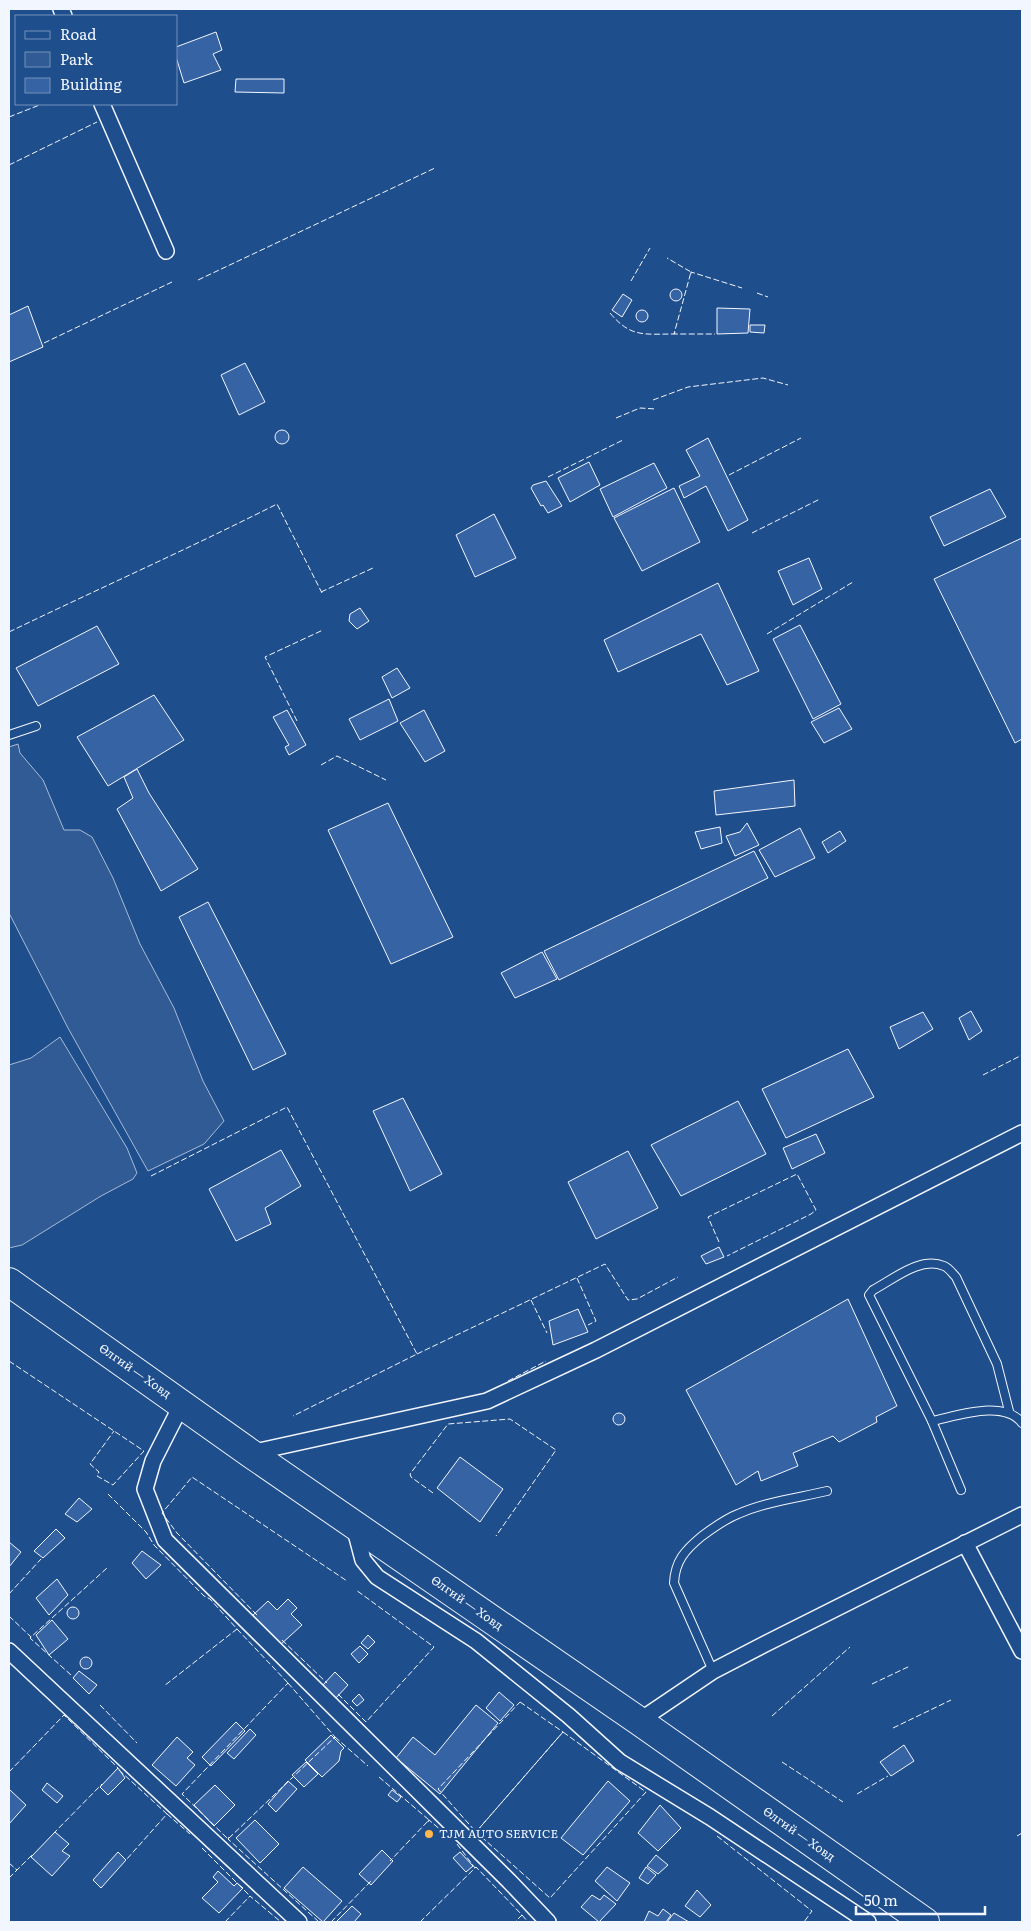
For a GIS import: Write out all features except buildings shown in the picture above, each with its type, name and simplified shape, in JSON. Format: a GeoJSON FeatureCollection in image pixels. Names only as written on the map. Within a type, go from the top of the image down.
{"type":"FeatureCollection","features":[{"type":"Feature","properties":{"kind":"highway","name":"Өлгий — Ховд"},"geometry":{"type":"LineString","coordinates":[[9,1282],[250,1453],[926,1922]]}},
{"type":"Feature","properties":{"kind":"street"},"geometry":{"type":"LineString","coordinates":[[102,105],[166,251]]}},
{"type":"Feature","properties":{"kind":"street"},"geometry":{"type":"LineString","coordinates":[[250,1453],[487,1401],[596,1350],[1022,1133]]}},
{"type":"Feature","properties":{"kind":"street"},"geometry":{"type":"LineString","coordinates":[[182,1404],[152,1461],[146,1489],[165,1540],[548,1922]]}},
{"type":"Feature","properties":{"kind":"street"},"geometry":{"type":"LineString","coordinates":[[638,1721],[713,1672],[1022,1515]]}},
{"type":"Feature","properties":{"kind":"street"},"geometry":{"type":"LineString","coordinates":[[353,1524],[363,1560],[377,1577],[476,1641],[569,1716],[620,1762],[710,1817],[868,1922]]}},
{"type":"Feature","properties":{"kind":"street"},"geometry":{"type":"LineString","coordinates":[[965,1543],[1022,1651]]}},
{"type":"Feature","properties":{"kind":"street"},"geometry":{"type":"LineString","coordinates":[[9,1651],[299,1922]]}},
{"type":"Feature","properties":{"kind":"lane"},"geometry":{"type":"LineString","coordinates":[[9,735],[36,726]]}},
{"type":"Feature","properties":{"kind":"lane"},"geometry":{"type":"LineString","coordinates":[[961,1490],[932,1421],[869,1295],[873,1290],[919,1264],[932,1263],[946,1267],[956,1277],[998,1364],[1009,1411],[1022,1423]]}},
{"type":"Feature","properties":{"kind":"lane"},"geometry":{"type":"LineString","coordinates":[[932,1421],[979,1411],[1009,1411]]}},
{"type":"Feature","properties":{"kind":"lane"},"geometry":{"type":"LineString","coordinates":[[713,1672],[674,1583],[675,1572],[684,1552],[708,1532],[737,1514],[827,1491]]}},
{"type":"Feature","properties":{"kind":"green space"},"geometry":{"type":"Polygon","coordinates":[[[18,744],[20,753],[43,780],[64,830],[80,830],[92,837],[113,878],[140,944],[174,1008],[203,1081],[224,1121],[204,1144],[148,1171],[68,1028],[9,913],[9,747],[18,744]]]}},
{"type":"Feature","properties":{"kind":"green space"},"geometry":{"type":"Polygon","coordinates":[[[60,1037],[127,1148],[137,1173],[133,1179],[101,1196],[22,1245],[9,1248],[9,1065],[31,1058],[60,1037]]]}},
{"type":"Feature","properties":{"kind":"fence"},"geometry":{"type":"LineString","coordinates":[[9,117],[39,105]]}},
{"type":"Feature","properties":{"kind":"fence"},"geometry":{"type":"LineString","coordinates":[[9,165],[97,122]]}},
{"type":"Feature","properties":{"kind":"fence"},"geometry":{"type":"LineString","coordinates":[[198,280],[435,168]]}},
{"type":"Feature","properties":{"kind":"fence"},"geometry":{"type":"LineString","coordinates":[[631,281],[650,248]]}},
{"type":"Feature","properties":{"kind":"fence"},"geometry":{"type":"LineString","coordinates":[[610,313],[632,331],[646,334],[674,334],[691,272],[667,258]]}},
{"type":"Feature","properties":{"kind":"fence"},"geometry":{"type":"LineString","coordinates":[[691,274],[691,272],[742,288]]}},
{"type":"Feature","properties":{"kind":"fence"},"geometry":{"type":"LineString","coordinates":[[44,343],[172,282]]}},
{"type":"Feature","properties":{"kind":"fence"},"geometry":{"type":"LineString","coordinates":[[757,293],[768,297]]}},
{"type":"Feature","properties":{"kind":"fence"},"geometry":{"type":"LineString","coordinates":[[675,332],[674,334],[715,334]]}},
{"type":"Feature","properties":{"kind":"fence"},"geometry":{"type":"LineString","coordinates":[[653,400],[688,387],[763,378],[788,385]]}},
{"type":"Feature","properties":{"kind":"fence"},"geometry":{"type":"LineString","coordinates":[[616,418],[640,408],[656,409]]}},
{"type":"Feature","properties":{"kind":"fence"},"geometry":{"type":"LineString","coordinates":[[729,475],[801,438]]}},
{"type":"Feature","properties":{"kind":"fence"},"geometry":{"type":"LineString","coordinates":[[548,477],[623,440]]}},
{"type":"Feature","properties":{"kind":"fence"},"geometry":{"type":"LineString","coordinates":[[752,533],[820,499]]}},
{"type":"Feature","properties":{"kind":"fence"},"geometry":{"type":"LineString","coordinates":[[9,632],[277,504],[322,593]]}},
{"type":"Feature","properties":{"kind":"fence"},"geometry":{"type":"LineString","coordinates":[[321,592],[373,568]]}},
{"type":"Feature","properties":{"kind":"fence"},"geometry":{"type":"LineString","coordinates":[[767,634],[853,582]]}},
{"type":"Feature","properties":{"kind":"fence"},"geometry":{"type":"LineString","coordinates":[[297,721],[265,657],[323,630]]}},
{"type":"Feature","properties":{"kind":"fence"},"geometry":{"type":"LineString","coordinates":[[321,765],[337,756],[386,780]]}},
{"type":"Feature","properties":{"kind":"fence"},"geometry":{"type":"LineString","coordinates":[[983,1075],[1022,1055]]}},
{"type":"Feature","properties":{"kind":"fence"},"geometry":{"type":"LineString","coordinates":[[151,1176],[287,1107],[417,1354],[293,1416]]}},
{"type":"Feature","properties":{"kind":"fence"},"geometry":{"type":"LineString","coordinates":[[719,1242],[708,1217],[797,1174],[816,1210],[727,1256]]}},
{"type":"Feature","properties":{"kind":"fence"},"geometry":{"type":"LineString","coordinates":[[417,1354],[605,1264],[628,1300],[637,1299],[678,1277]]}},
{"type":"Feature","properties":{"kind":"fence"},"geometry":{"type":"LineString","coordinates":[[577,1278],[596,1321],[588,1325]]}},
{"type":"Feature","properties":{"kind":"fence"},"geometry":{"type":"LineString","coordinates":[[531,1300],[547,1333]]}},
{"type":"Feature","properties":{"kind":"fence"},"geometry":{"type":"LineString","coordinates":[[9,1361],[144,1451],[113,1485],[97,1476],[99,1472],[90,1464],[114,1431]]}},
{"type":"Feature","properties":{"kind":"fence"},"geometry":{"type":"LineString","coordinates":[[508,1381],[546,1361]]}},
{"type":"Feature","properties":{"kind":"fence"},"geometry":{"type":"LineString","coordinates":[[433,1493],[411,1477],[410,1474],[448,1424],[510,1419],[556,1450],[496,1536]]}},
{"type":"Feature","properties":{"kind":"fence"},"geometry":{"type":"LineString","coordinates":[[257,1615],[177,1533],[162,1513],[192,1477],[347,1581]]}},
{"type":"Feature","properties":{"kind":"fence"},"geometry":{"type":"LineString","coordinates":[[108,1494],[146,1532],[154,1545],[204,1596],[210,1599],[237,1629],[164,1686]]}},
{"type":"Feature","properties":{"kind":"fence"},"geometry":{"type":"LineString","coordinates":[[9,1594],[41,1559]]}},
{"type":"Feature","properties":{"kind":"fence"},"geometry":{"type":"LineString","coordinates":[[71,1675],[30,1638],[107,1568]]}},
{"type":"Feature","properties":{"kind":"fence"},"geometry":{"type":"LineString","coordinates":[[338,1694],[366,1722],[434,1647],[356,1590]]}},
{"type":"Feature","properties":{"kind":"fence"},"geometry":{"type":"LineString","coordinates":[[9,1616],[31,1637]]}},
{"type":"Feature","properties":{"kind":"fence"},"geometry":{"type":"LineString","coordinates":[[237,1629],[288,1683]]}},
{"type":"Feature","properties":{"kind":"fence"},"geometry":{"type":"LineString","coordinates":[[282,1640],[327,1683]]}},
{"type":"Feature","properties":{"kind":"fence"},"geometry":{"type":"LineString","coordinates":[[772,1716],[850,1647]]}},
{"type":"Feature","properties":{"kind":"fence"},"geometry":{"type":"LineString","coordinates":[[872,1684],[910,1666]]}},
{"type":"Feature","properties":{"kind":"fence"},"geometry":{"type":"LineString","coordinates":[[288,1683],[335,1737],[228,1839],[182,1794],[288,1683]]}},
{"type":"Feature","properties":{"kind":"fence"},"geometry":{"type":"LineString","coordinates":[[893,1728],[951,1700]]}},
{"type":"Feature","properties":{"kind":"fence"},"geometry":{"type":"LineString","coordinates":[[520,1702],[563,1732],[476,1832],[438,1789],[520,1702]]}},
{"type":"Feature","properties":{"kind":"fence"},"geometry":{"type":"LineString","coordinates":[[100,1705],[137,1743]]}},
{"type":"Feature","properties":{"kind":"fence"},"geometry":{"type":"LineString","coordinates":[[9,1772],[64,1715],[118,1768],[116,1770]]}},
{"type":"Feature","properties":{"kind":"fence"},"geometry":{"type":"LineString","coordinates":[[563,1732],[646,1792],[550,1898],[476,1832],[563,1732]]}},
{"type":"Feature","properties":{"kind":"fence"},"geometry":{"type":"LineString","coordinates":[[335,1737],[368,1766]]}},
{"type":"Feature","properties":{"kind":"fence"},"geometry":{"type":"LineString","coordinates":[[782,1762],[843,1802]]}},
{"type":"Feature","properties":{"kind":"fence"},"geometry":{"type":"LineString","coordinates":[[119,1770],[167,1814],[126,1860]]}},
{"type":"Feature","properties":{"kind":"fence"},"geometry":{"type":"LineString","coordinates":[[857,1794],[888,1776]]}},
{"type":"Feature","properties":{"kind":"fence"},"geometry":{"type":"LineString","coordinates":[[379,1777],[429,1820],[390,1861]]}},
{"type":"Feature","properties":{"kind":"fence"},"geometry":{"type":"LineString","coordinates":[[53,1834],[102,1784]]}},
{"type":"Feature","properties":{"kind":"fence"},"geometry":{"type":"LineString","coordinates":[[167,1814],[190,1834]]}},
{"type":"Feature","properties":{"kind":"fence"},"geometry":{"type":"LineString","coordinates":[[428,1822],[429,1820],[449,1837]]}},
{"type":"Feature","properties":{"kind":"fence"},"geometry":{"type":"LineString","coordinates":[[1017,1836],[1022,1833]]}},
{"type":"Feature","properties":{"kind":"fence"},"geometry":{"type":"LineString","coordinates":[[717,1836],[812,1911],[804,1922]]}},
{"type":"Feature","properties":{"kind":"fence"},"geometry":{"type":"LineString","coordinates":[[229,1837],[228,1839],[319,1922]]}},
{"type":"Feature","properties":{"kind":"fence"},"geometry":{"type":"LineString","coordinates":[[457,1844],[475,1868]]}},
{"type":"Feature","properties":{"kind":"fence"},"geometry":{"type":"LineString","coordinates":[[202,1848],[250,1896]]}},
{"type":"Feature","properties":{"kind":"fence"},"geometry":{"type":"LineString","coordinates":[[9,1863],[17,1870],[32,1855]]}},
{"type":"Feature","properties":{"kind":"fence"},"geometry":{"type":"LineString","coordinates":[[420,1922],[476,1867],[522,1915],[515,1922]]}},
{"type":"Feature","properties":{"kind":"fence"},"geometry":{"type":"LineString","coordinates":[[9,1878],[18,1869]]}},
{"type":"Feature","properties":{"kind":"fence"},"geometry":{"type":"LineString","coordinates":[[331,1922],[371,1881]]}},
{"type":"Feature","properties":{"kind":"fence"},"geometry":{"type":"LineString","coordinates":[[225,1922],[250,1896],[281,1922]]}},
{"type":"Feature","properties":{"kind":"fence"},"geometry":{"type":"LineString","coordinates":[[522,1915],[528,1922]]}},
{"type":"Feature","properties":{"kind":"place","name":"TJM AUTO SERVICE"},"geometry":{"type":"Point","coordinates":[429,1834]}}]}
